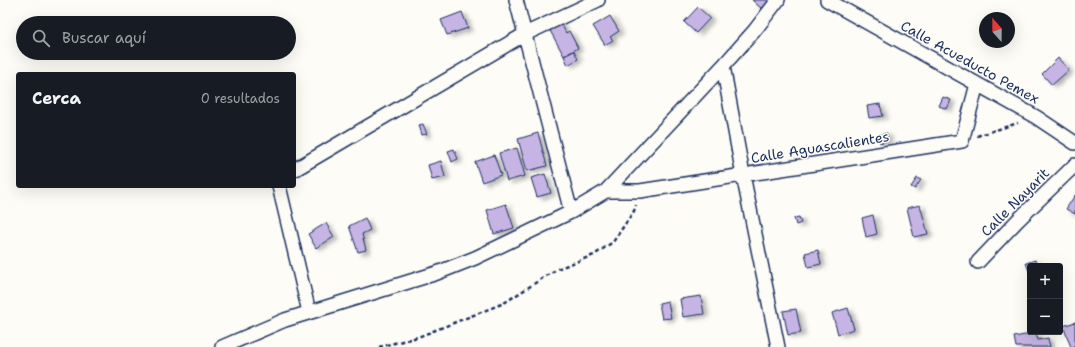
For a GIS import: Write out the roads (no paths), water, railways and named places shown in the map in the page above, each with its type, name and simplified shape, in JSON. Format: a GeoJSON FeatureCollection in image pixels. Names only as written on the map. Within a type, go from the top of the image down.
{"type":"FeatureCollection","features":[{"type":"Feature","properties":{"kind":"street"},"geometry":{"type":"LineString","coordinates":[[516,0],[571,212]]}},
{"type":"Feature","properties":{"kind":"street"},"geometry":{"type":"LineString","coordinates":[[296,169],[525,34],[598,0]]}},
{"type":"Feature","properties":{"kind":"street"},"geometry":{"type":"LineString","coordinates":[[222,347],[285,320],[437,273],[475,258],[571,212],[606,191],[723,66],[778,0]]}},
{"type":"Feature","properties":{"kind":"street","name":"Calle Acueducto Pemex"},"geometry":{"type":"LineString","coordinates":[[827,0],[1036,117],[1075,143]]}},
{"type":"Feature","properties":{"kind":"street"},"geometry":{"type":"LineString","coordinates":[[723,66],[743,175],[778,347]]}},
{"type":"Feature","properties":{"kind":"street","name":"Calle Aguascalientes"},"geometry":{"type":"LineString","coordinates":[[606,191],[640,191],[962,141],[977,84]]}},
{"type":"Feature","properties":{"kind":"street","name":"Calle Nayarit"},"geometry":{"type":"LineString","coordinates":[[978,262],[1018,220],[1075,165]]}},
{"type":"Feature","properties":{"kind":"street"},"geometry":{"type":"LineString","coordinates":[[279,188],[309,312]]}}]}
